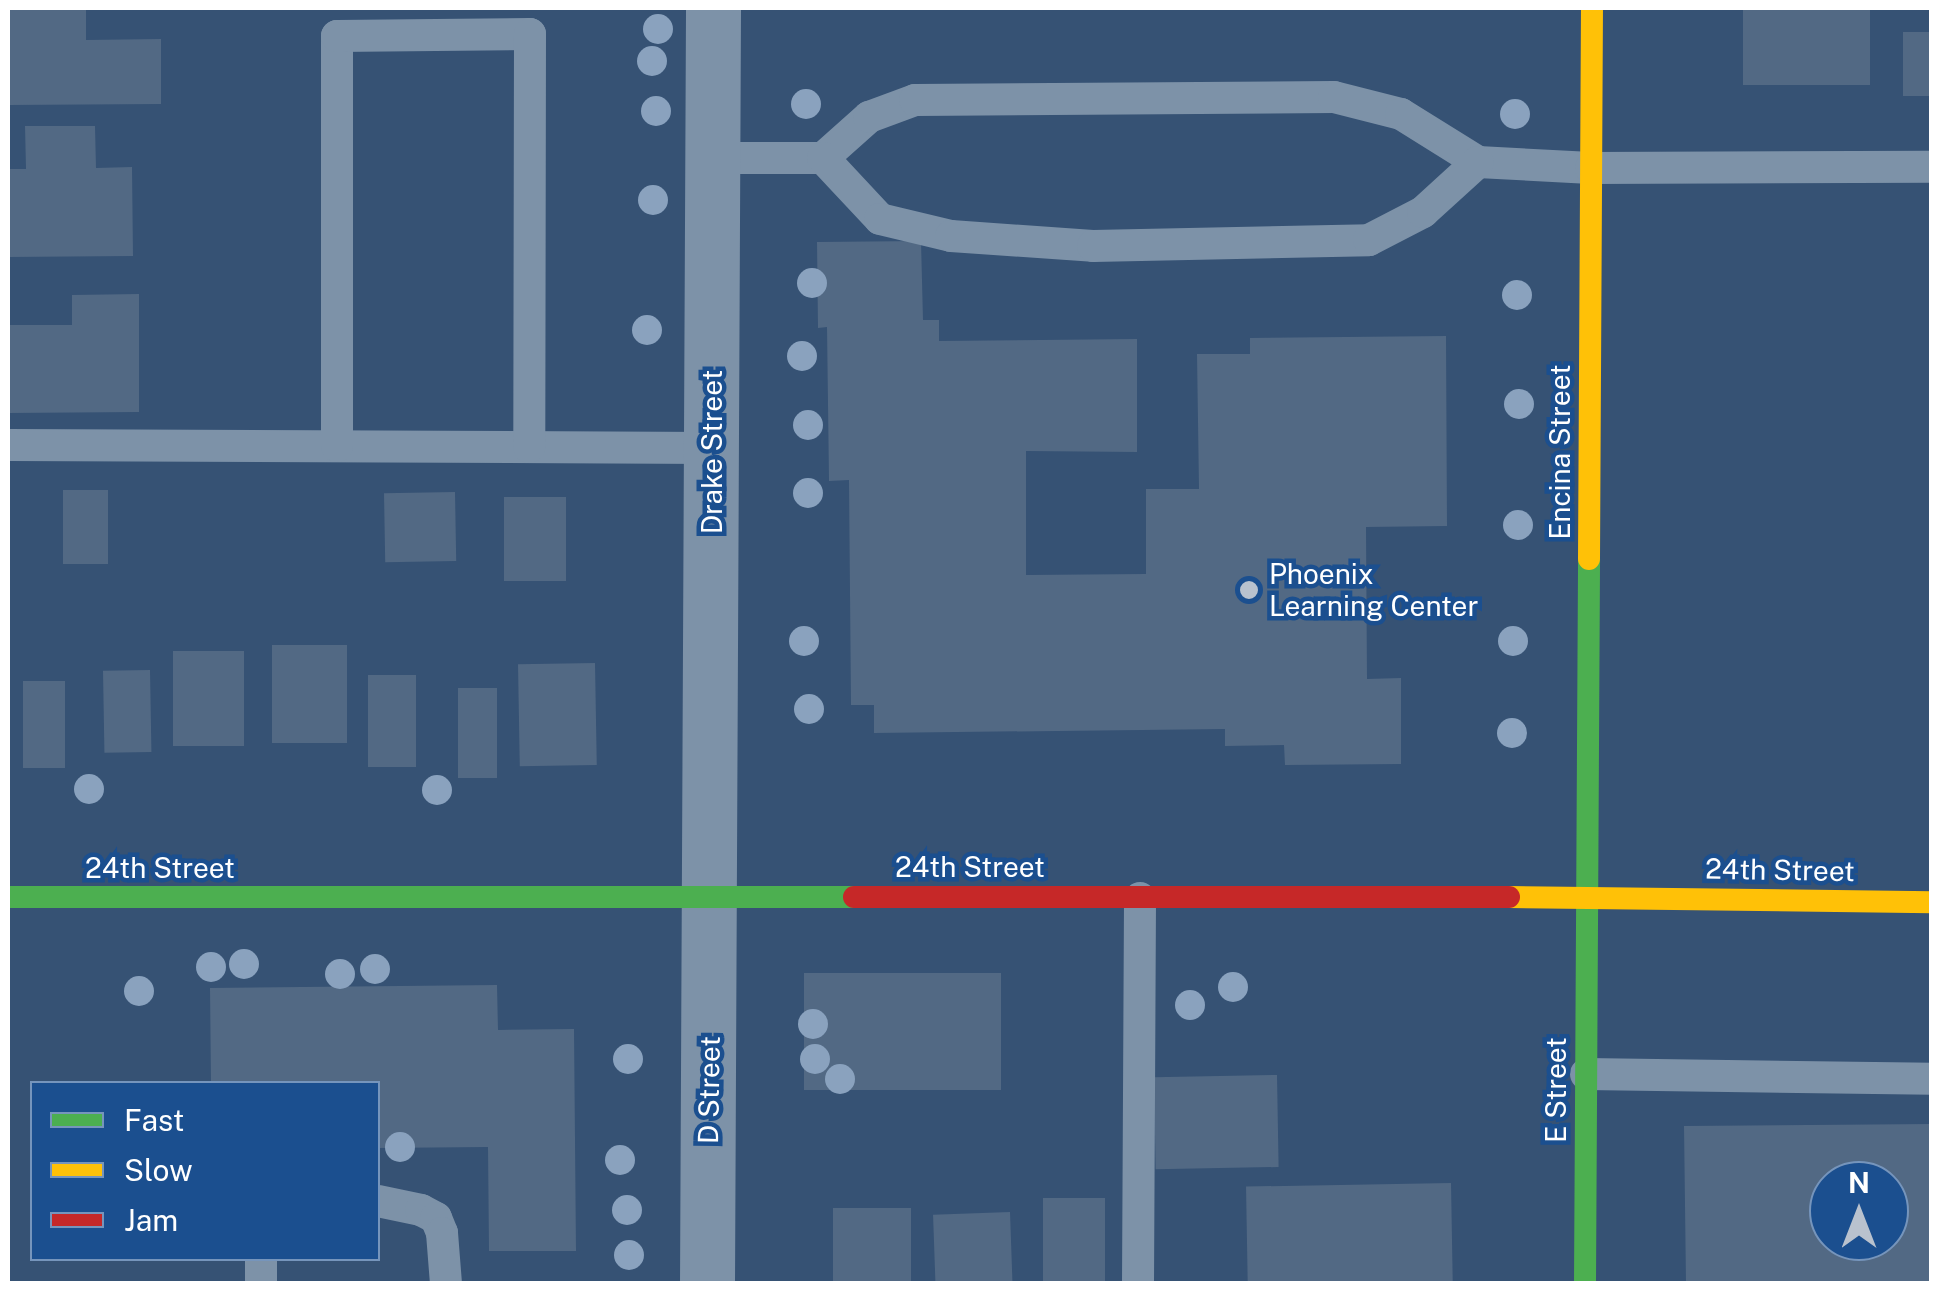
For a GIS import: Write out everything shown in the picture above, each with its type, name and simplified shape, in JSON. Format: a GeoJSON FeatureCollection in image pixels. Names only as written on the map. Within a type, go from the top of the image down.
{"type":"FeatureCollection","features":[{"type":"Feature","properties":{"kind":"main road","name":"Encina Street"},"geometry":{"type":"LineString","coordinates":[[1588,896],[1592,8]]}},
{"type":"Feature","properties":{"kind":"main road","name":"24th Street"},"geometry":{"type":"LineString","coordinates":[[8,897],[1588,896],[1932,902]]}},
{"type":"Feature","properties":{"kind":"main road","name":"E Street"},"geometry":{"type":"LineString","coordinates":[[1585,1284],[1588,896]]}},
{"type":"Feature","properties":{"kind":"street","name":"Drake Street"},"geometry":{"type":"LineString","coordinates":[[712,896],[713,8]]}},
{"type":"Feature","properties":{"kind":"street","name":"D Street"},"geometry":{"type":"LineString","coordinates":[[707,1284],[712,896]]}},
{"type":"Feature","properties":{"kind":"lane"},"geometry":{"type":"LineString","coordinates":[[338,446],[337,36],[530,34],[529,447]]}},
{"type":"Feature","properties":{"kind":"lane"},"geometry":{"type":"LineString","coordinates":[[712,158],[823,158],[869,118],[915,100],[1334,97],[1401,114],[1478,162],[1591,168],[1932,167]]}},
{"type":"Feature","properties":{"kind":"lane"},"geometry":{"type":"LineString","coordinates":[[823,158],[880,219],[951,236],[1093,246],[1369,240],[1423,212],[1478,162]]}},
{"type":"Feature","properties":{"kind":"lane"},"geometry":{"type":"LineString","coordinates":[[8,445],[712,448]]}},
{"type":"Feature","properties":{"kind":"lane"},"geometry":{"type":"LineString","coordinates":[[1138,1284],[1140,898]]}},
{"type":"Feature","properties":{"kind":"lane"},"geometry":{"type":"LineString","coordinates":[[1586,1074],[1932,1079]]}},
{"type":"Feature","properties":{"kind":"lane"},"geometry":{"type":"LineString","coordinates":[[380,1201],[422,1210],[436,1218],[442,1232],[446,1284]]}},
{"type":"Feature","properties":{"kind":"building"},"geometry":{"type":"Polygon","coordinates":[[[8,8],[86,8],[86,40],[161,39],[161,104],[8,105],[8,8]]]}},
{"type":"Feature","properties":{"kind":"building"},"geometry":{"type":"Polygon","coordinates":[[[1743,8],[1870,8],[1870,85],[1743,85],[1743,8]]]}},
{"type":"Feature","properties":{"kind":"building"},"geometry":{"type":"Polygon","coordinates":[[[1903,32],[1932,32],[1932,96],[1903,96],[1903,32]]]}},
{"type":"Feature","properties":{"kind":"building"},"geometry":{"type":"Polygon","coordinates":[[[25,126],[95,126],[96,168],[132,167],[133,256],[8,257],[8,169],[26,169],[25,126]]]}},
{"type":"Feature","properties":{"kind":"building"},"geometry":{"type":"Polygon","coordinates":[[[921,241],[923,320],[939,320],[939,341],[1137,339],[1137,452],[1026,451],[1026,575],[1146,574],[1146,489],[1199,489],[1197,354],[1250,354],[1250,338],[1446,336],[1447,526],[1366,527],[1367,679],[1401,678],[1401,764],[1285,765],[1284,745],[1225,746],[1225,729],[874,733],[874,705],[851,705],[849,480],[829,481],[827,327],[818,328],[817,242],[921,241]]]}},
{"type":"Feature","properties":{"kind":"building"},"geometry":{"type":"Polygon","coordinates":[[[139,294],[139,412],[8,413],[8,325],[72,325],[72,295],[139,294]]]}},
{"type":"Feature","properties":{"kind":"building"},"geometry":{"type":"Polygon","coordinates":[[[63,490],[108,490],[108,564],[63,564],[63,490]]]}},
{"type":"Feature","properties":{"kind":"building"},"geometry":{"type":"Polygon","coordinates":[[[455,492],[456,561],[385,562],[384,493],[455,492]]]}},
{"type":"Feature","properties":{"kind":"building"},"geometry":{"type":"Polygon","coordinates":[[[504,497],[566,497],[566,581],[504,581],[504,497]]]}},
{"type":"Feature","properties":{"kind":"building"},"geometry":{"type":"Polygon","coordinates":[[[272,645],[347,645],[347,743],[272,743],[272,645]]]}},
{"type":"Feature","properties":{"kind":"building"},"geometry":{"type":"Polygon","coordinates":[[[173,651],[244,651],[244,746],[173,746],[173,651]]]}},
{"type":"Feature","properties":{"kind":"building"},"geometry":{"type":"Polygon","coordinates":[[[595,663],[597,765],[520,766],[518,664],[595,663]]]}},
{"type":"Feature","properties":{"kind":"building"},"geometry":{"type":"Polygon","coordinates":[[[150,670],[151,752],[104,753],[103,671],[150,670]]]}},
{"type":"Feature","properties":{"kind":"building"},"geometry":{"type":"Polygon","coordinates":[[[368,675],[416,675],[416,767],[368,767],[368,675]]]}},
{"type":"Feature","properties":{"kind":"building"},"geometry":{"type":"Polygon","coordinates":[[[23,681],[65,681],[65,768],[23,768],[23,681]]]}},
{"type":"Feature","properties":{"kind":"building"},"geometry":{"type":"Polygon","coordinates":[[[458,688],[497,688],[497,778],[458,778],[458,688]]]}},
{"type":"Feature","properties":{"kind":"building"},"geometry":{"type":"Polygon","coordinates":[[[804,973],[1001,973],[1001,1090],[804,1090],[804,973]]]}},
{"type":"Feature","properties":{"kind":"building"},"geometry":{"type":"Polygon","coordinates":[[[497,985],[498,1030],[574,1029],[576,1251],[489,1251],[488,1147],[380,1148],[380,1081],[211,1081],[210,988],[497,985]]]}},
{"type":"Feature","properties":{"kind":"building"},"geometry":{"type":"Polygon","coordinates":[[[1277,1075],[1279,1167],[1156,1169],[1154,1077],[1277,1075]]]}},
{"type":"Feature","properties":{"kind":"building"},"geometry":{"type":"Polygon","coordinates":[[[1932,1124],[1932,1284],[1686,1284],[1684,1126],[1932,1124]]]}},
{"type":"Feature","properties":{"kind":"building"},"geometry":{"type":"Polygon","coordinates":[[[1451,1183],[1453,1284],[1248,1284],[1246,1187],[1451,1183]]]}},
{"type":"Feature","properties":{"kind":"building"},"geometry":{"type":"Polygon","coordinates":[[[1043,1198],[1105,1198],[1105,1284],[1043,1284],[1043,1198]]]}},
{"type":"Feature","properties":{"kind":"building"},"geometry":{"type":"Polygon","coordinates":[[[833,1208],[911,1208],[911,1284],[833,1284],[833,1208]]]}},
{"type":"Feature","properties":{"kind":"building"},"geometry":{"type":"Polygon","coordinates":[[[1010,1212],[1013,1284],[935,1284],[933,1215],[1010,1212]]]}},
{"type":"Feature","properties":{"kind":"traffic: fast"},"geometry":{"type":"LineString","coordinates":[[1585,1284],[1589,559]]}},
{"type":"Feature","properties":{"kind":"traffic: fast"},"geometry":{"type":"LineString","coordinates":[[8,897],[854,897]]}},
{"type":"Feature","properties":{"kind":"traffic: slow"},"geometry":{"type":"LineString","coordinates":[[1589,559],[1592,8]]}},
{"type":"Feature","properties":{"kind":"traffic: slow"},"geometry":{"type":"LineString","coordinates":[[1509,897],[1932,902]]}},
{"type":"Feature","properties":{"kind":"traffic: jam"},"geometry":{"type":"LineString","coordinates":[[854,897],[1509,897]]}},
{"type":"Feature","properties":{"kind":"place","name":"Phoenix Learning Center"},"geometry":{"type":"Point","coordinates":[1249,590]}}]}
